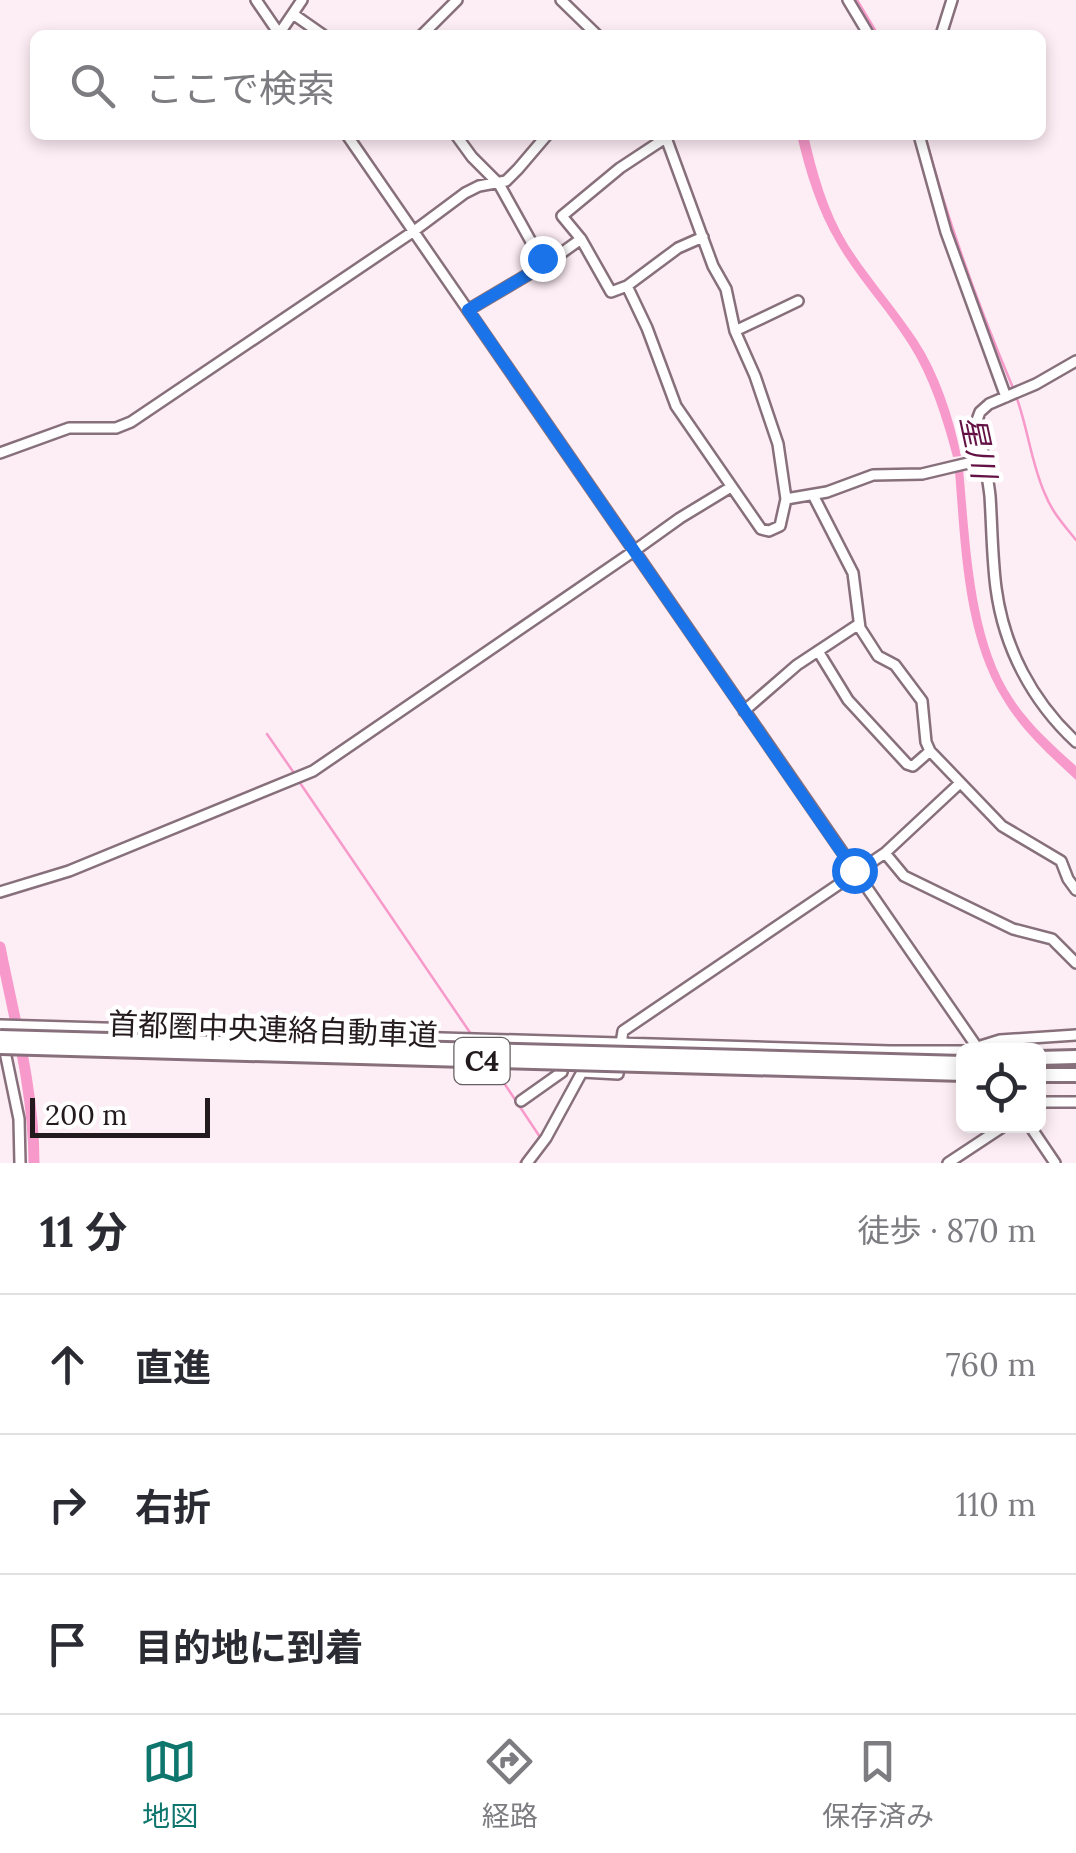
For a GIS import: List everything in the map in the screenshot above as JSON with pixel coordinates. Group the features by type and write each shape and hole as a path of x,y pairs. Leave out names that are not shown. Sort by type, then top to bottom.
{"highway":[{"name":"首都圏中央連絡自動車道","path":"0,1037 956,1062"},
{"name":"首都圏中央連絡自動車道","path":"0,1048 956,1074"},
{"path":"1046,1062 1076,1061"},
{"path":"1046,1075 1076,1075"}],"street":[{"path":"256,0 277,30"},
{"path":"282,30 302,0"},
{"path":"427,30 457,0"},
{"path":"562,0 592,30"},
{"path":"848,0 866,30"},
{"path":"943,30 952,0"},
{"path":"292,14 316,30"},
{"path":"350,140 974,1043"},
{"path":"460,140 499,184 544,265"},
{"path":"0,453 70,428 116,428 131,422 472,189 499,184 518,170 543,140"},
{"path":"660,140 562,216 581,238 608,291 627,286 678,248 703,237"},
{"path":"627,286 676,406 755,522 766,531 780,526 786,499 778,444 735,331 726,289 713,266 667,140"},
{"path":"919,140 956,263 1012,395"},
{"path":"468,310 581,238"},
{"path":"735,331 798,301"},
{"path":"1076,360 983,408 978,416 995,585 1007,638 1033,692 1076,742"},
{"path":"786,499 813,495 872,475 922,474 985,459"},
{"path":"0,892 69,871 313,772 730,487"},
{"path":"813,495 852,573 859,624 878,656 895,665 922,701 930,751 1002,826 1061,860 1076,890"},
{"path":"744,711 798,665 859,624"},
{"path":"818,651 848,700 907,764 913,766 930,751"},
{"path":"527,1163 546,1138 582,1072 618,1074 623,1032 885,853 960,783"},
{"path":"885,853 904,876 1012,929 1052,940 1076,963"},
{"path":"20,1163 18,1119 0,1026 956,1050"},
{"path":"993,1043 1076,1034"},
{"path":"521,1101 562,1072"},
{"path":"1046,1102 1076,1102"},
{"path":"948,1163 993,1133"},
{"path":"1035,1133 1055,1163"}],"shaded area":[{"path":"798,140 809,140 828,205 848,245 932,367 961,456 953,457 935,398 916,356 830,230"},
{"path":"963,469 975,588 999,675 1035,727 1076,766 1076,780 1010,711 979,647 966,588 959,528 955,471"}],"waterway":[{"path":"857,0 875,30"},
{"path":"357,140 412,221"},
{"path":"926,140 964,263 1013,388"},
{"path":"423,238 470,305"},
{"path":"475,312 636,545"},
{"path":"1016,396 1045,494 1076,540"},
{"path":"640,552 658,578"},
{"path":"267,734 294,773"},
{"path":"298,780 471,1034"},
{"path":"0,947 27,1081 34,1163"},
{"path":"492,1065 540,1137 520,1163"}],"route":[{"path":"542,258 544,265 468,310 854,870"}],"water label":[{"name":"星川","path":"978,447"}]}
